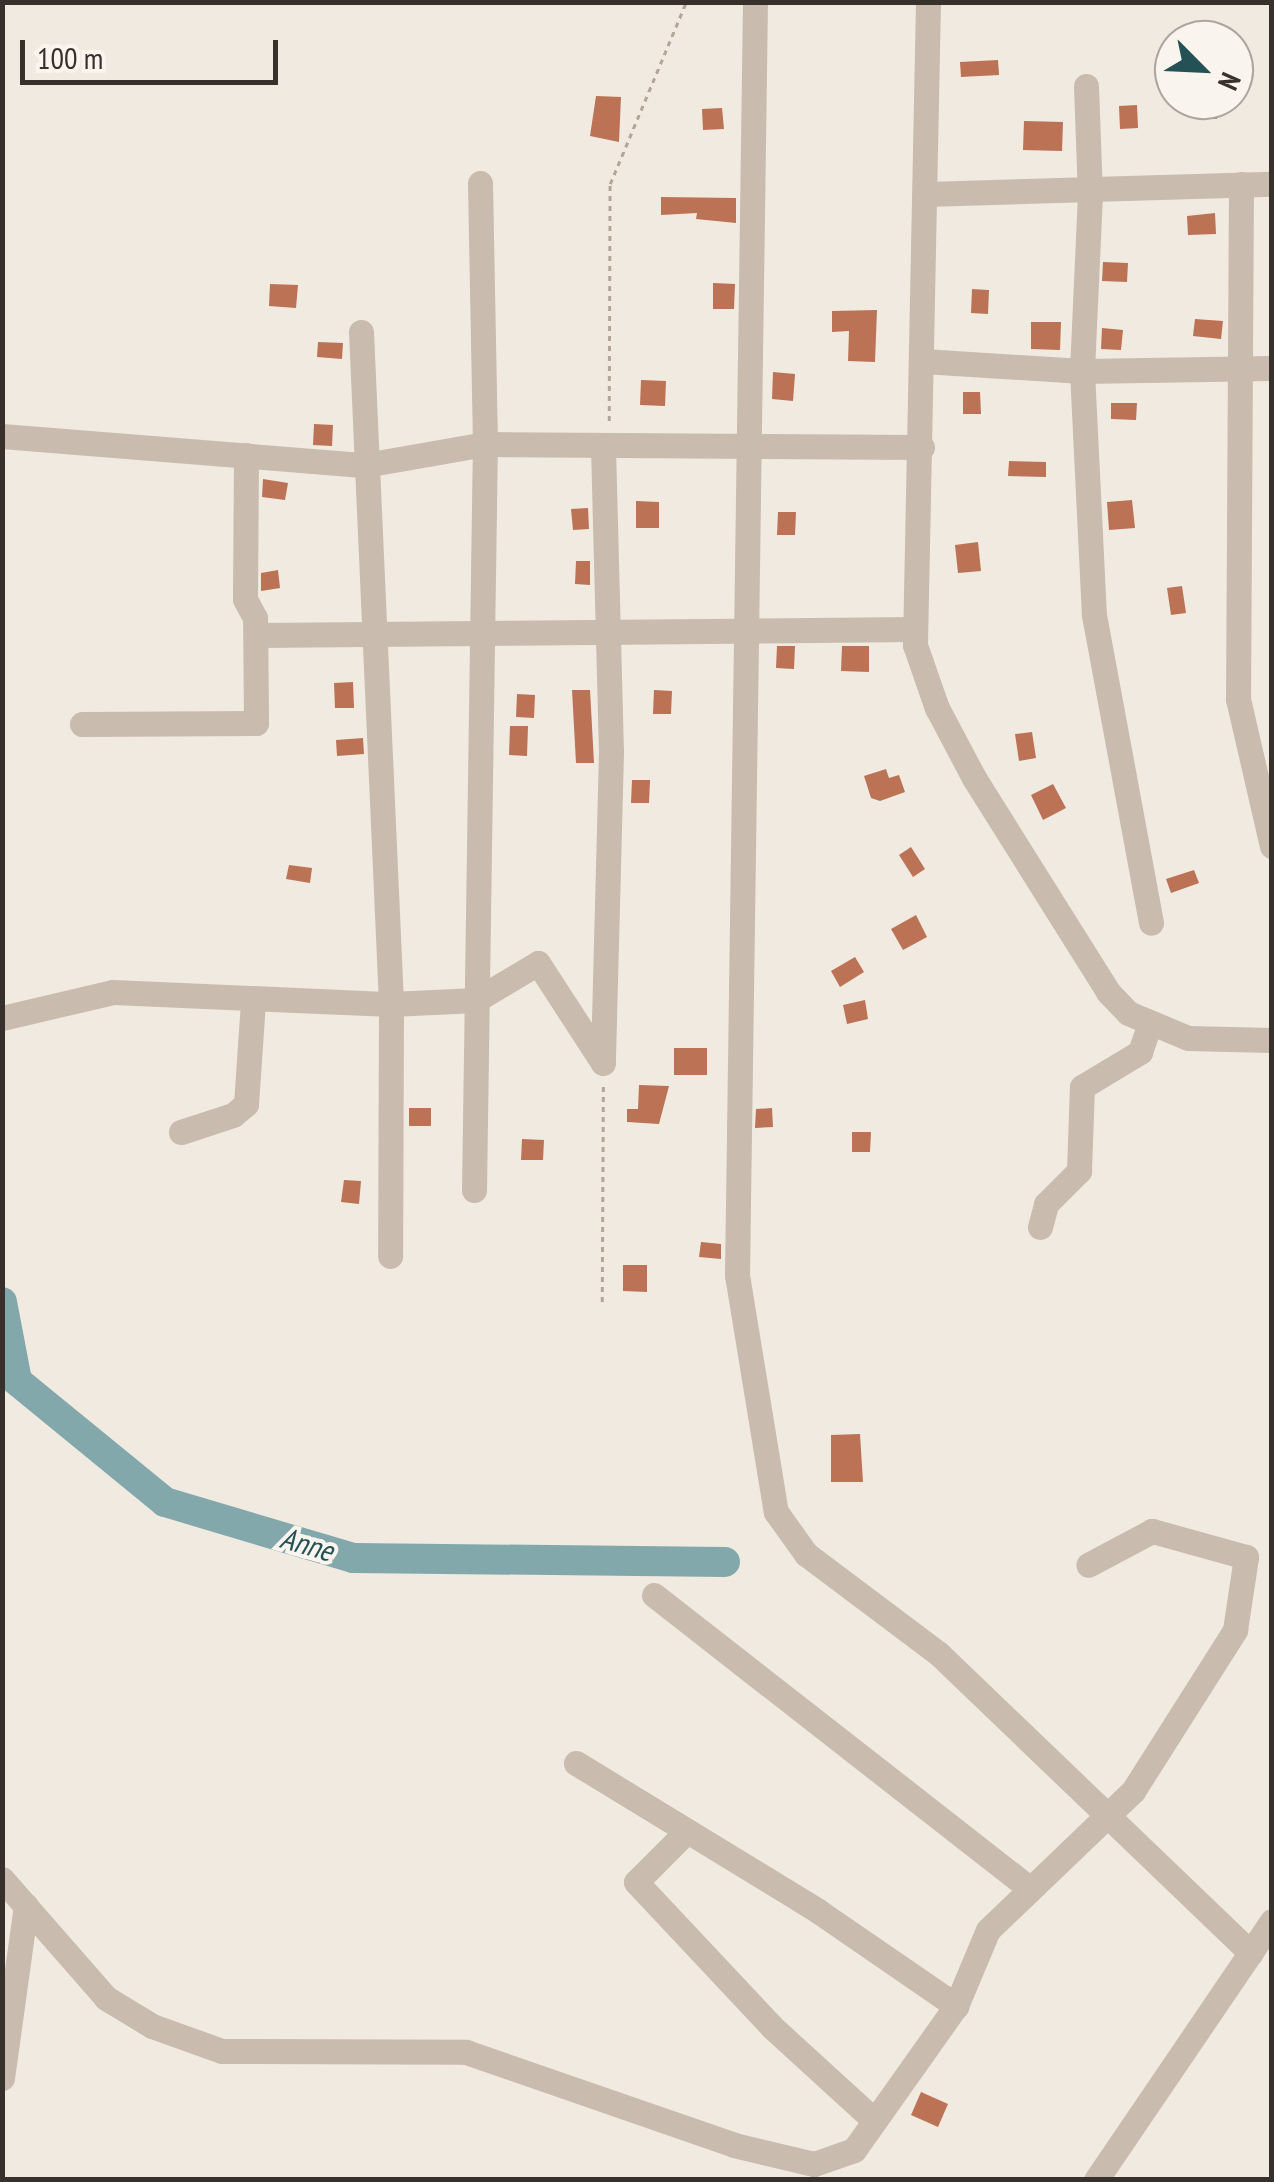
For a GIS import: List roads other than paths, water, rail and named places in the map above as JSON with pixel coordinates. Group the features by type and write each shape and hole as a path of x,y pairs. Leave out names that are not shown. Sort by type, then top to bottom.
{"street":[{"path":"755,2 738,1275 776,1512 806,1554 939,1654 1113,1814 1251,1954"},
{"path":"928,2 922,447 915,629 937,708 1046,900 1108,992 1128,1013 1188,1038 1272,1040"},
{"path":"1086,86 1090,194 1082,371 1094,614 1151,923"},
{"path":"474,1190 484,444 480,183"},
{"path":"1241,184 1243,367 1238,699 1272,846"},
{"path":"926,194 1090,194 1272,184"},
{"path":"361,332 391,1004 390,1256"},
{"path":"923,361 1082,371 1272,368"},
{"path":"2,436 365,465 484,444 750,450 922,447"},
{"path":"2,1018 113,992 391,1004 476,1000 538,963 603,1064 606,447"},
{"path":"82,724 256,724 256,635 246,600 246,455"},
{"path":"256,635 376,638 915,629"},
{"path":"181,1132 233,1116 246,1104 252,1000"},
{"path":"1040,1227 1046,1204 1079,1170 1082,1087 1140,1052 1150,1023"},
{"path":"2,1880 106,1998 152,2026 222,2051 466,2052 717,2139 814,2164 854,2150 956,2006 988,1930 1113,1814 1174,1734 1235,1630 1246,1558 1152,1531 1088,1565"},
{"path":"654,1595 1029,1888"},
{"path":"576,1763 685,1833 818,1910 956,2006"},
{"path":"685,1833 636,1882 772,2027 875,2121"},
{"path":"2,2078 26,1906"},
{"path":"1096,2180 1272,1921"}],"waterway":[{"name":"Anne","path":"2,1302 17,1381 165,1502 353,1558 725,1562"}]}
